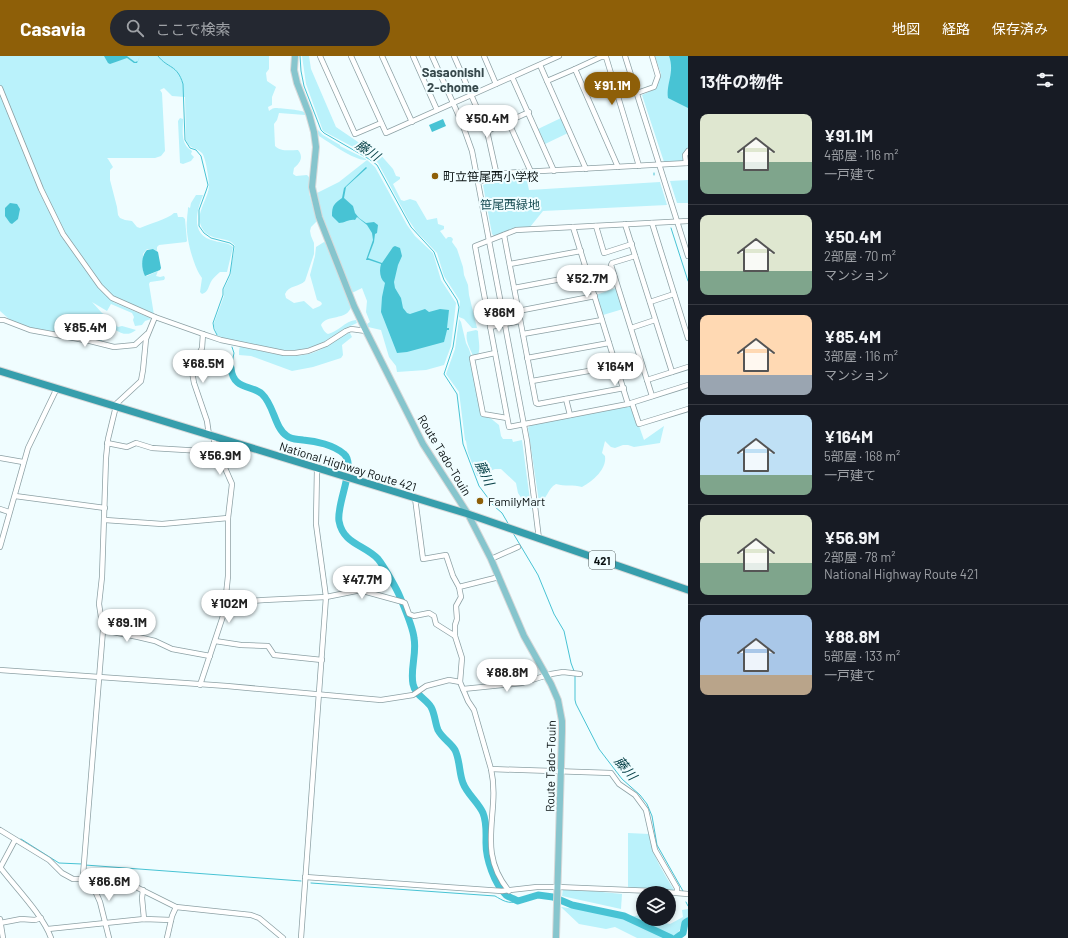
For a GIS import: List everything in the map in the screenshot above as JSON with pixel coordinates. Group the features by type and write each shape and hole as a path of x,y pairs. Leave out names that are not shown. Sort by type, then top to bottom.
{"highway":[{"name":"National Highway Route 421","path":"0,371 468,514 688,590"}],"main road":[{"name":"Route Tado-Touin","path":"295,56 294,70 296,83 309,114 316,147 312,187 314,200 354,306 423,444 468,514 491,559 524,636 547,675 558,700 562,721 556,938"}],"street":[{"path":"320,56 355,134 381,123"},
{"path":"351,56 386,133 559,56"},
{"path":"382,56 412,122"},
{"path":"413,56 437,110"},
{"path":"432,56 470,142 523,424 539,539"},
{"path":"454,56 487,131 497,176"},
{"path":"484,56 496,84"},
{"path":"625,56 688,256"},
{"path":"637,93 654,87 658,76 652,56"},
{"path":"547,81 601,57 606,57 640,166"},
{"path":"540,64 586,169"},
{"path":"575,69 618,167"},
{"path":"512,77 554,171"},
{"path":"0,88 40,189 67,240 100,286 112,298 155,317 203,334 284,353 295,354 317,348 351,329 366,331"},
{"path":"487,131 528,112"},
{"path":"508,121 531,172"},
{"path":"478,182 504,173 687,163 685,155 688,151"},
{"path":"688,221 516,230 475,246 509,427 630,403 688,386"},
{"path":"652,223 688,338"},
{"path":"625,224 672,372"},
{"path":"596,226 604,253 632,244"},
{"path":"573,227 624,388 639,424 688,409"},
{"path":"504,235 537,404 624,388"},
{"path":"510,264 581,251"},
{"path":"635,256 611,264 652,396"},
{"path":"514,288 588,274"},
{"path":"650,302 674,294"},
{"path":"518,311 595,296"},
{"path":"109,938 100,902 83,875 103,630 99,604 105,520 107,443 115,406 141,381 147,334 155,317"},
{"path":"0,320 4,320 30,330 114,347 135,345 147,334"},
{"path":"523,334 602,320"},
{"path":"631,328 655,320"},
{"path":"490,327 520,321"},
{"path":"200,685 224,613 228,576 228,518 232,484 214,442 194,383 192,372 194,364 202,348 203,334"},
{"path":"527,358 609,343"},
{"path":"495,354 472,358 483,415 507,418"},
{"path":"532,381 617,366"},
{"path":"647,380 688,367"},
{"path":"0,546 15,496 23,462 38,426 57,388"},
{"path":"566,399 570,415"},
{"path":"107,443 128,446 136,443 152,448 219,452"},
{"path":"0,458 23,462"},
{"path":"301,938 326,597 316,524 317,468"},
{"path":"15,496 105,508"},
{"path":"415,498 423,559 446,555 453,576 459,587 461,597 456,606 457,619 455,625 455,636 462,658 460,682 468,701 474,710 491,769 494,786 490,844 498,874 506,891"},
{"path":"0,509 9,512"},
{"path":"105,520 162,524 228,518"},
{"path":"491,559 518,547"},
{"path":"459,587 499,577"},
{"path":"225,603 326,597 363,591 405,602 409,614 414,616 429,613 434,616 436,624 455,636"},
{"path":"103,630 138,637 172,649 210,656"},
{"path":"214,642 268,646 274,654 322,660"},
{"path":"0,670 381,700 410,696 426,686 449,680 460,682"},
{"path":"463,689 522,683 547,675 579,673"},
{"path":"491,769 561,770 611,773 620,784 635,795 646,810 655,850 679,892"},
{"path":"0,830 49,860 62,873 73,879 85,879"},
{"path":"15,840 0,867 41,918 52,938"},
{"path":"305,877 506,891 537,888 558,890 679,892 687,894"},
{"path":"89,884 98,882 131,886 143,890 176,908 251,915 259,918 283,938"},
{"path":"143,890 142,898 144,919"},
{"path":"167,938 171,920 176,908"},
{"path":"3,938 0,922 41,918"},
{"path":"48,929 144,919 171,920"}],"green space":[{"path":"0,56 269,56 269,69 266,73 267,81 276,87 272,97 272,105 268,107 269,111 275,108 302,111 305,114 279,113 274,124 275,146 283,150 298,150 300,153 300,160 294,168 293,174 296,176 307,175 310,178 309,193 317,221 311,227 310,231 314,243 314,254 305,281 289,289 285,294 286,298 294,303 304,301 313,309 322,304 317,300 310,275 316,247 324,242 326,243 351,307 345,314 327,320 321,325 328,334 352,321 356,320 357,323 346,328 321,344 298,351 279,350 218,337 214,323 224,296 224,289 231,274 235,246 228,241 210,236 205,233 202,228 200,223 200,212 209,186 205,159 200,151 191,147 186,140 185,97 172,96 164,88 160,90 162,93 165,151 161,156 155,158 107,158 113,167 110,170 110,180 120,218 132,221 137,227 140,228 174,213 177,213 178,217 183,217 185,219 186,242 159,245 157,247 157,251 147,249 143,254 143,271 145,275 147,276 158,271 156,276 164,276 165,278 164,280 150,282 149,284 154,315 116,298 113,302 151,319 145,321 142,325 135,326 132,313 111,304 107,311 92,302 118,327 122,326 136,330 125,334 112,328 102,328 96,331 100,335 103,343 31,329 8,320 9,319 0,311"},
{"path":"302,56 309,56 311,69 336,127 358,142 366,144 379,153 393,169 396,176 400,177 400,179 393,184 401,200 404,201 410,199 416,201 427,220 437,218 438,224 444,226 444,229 440,231 446,239 451,237 453,239 452,242 457,249 468,285 477,328 472,328 464,319 459,317 460,301 444,276 437,253 416,231 408,219 378,163 370,156 323,131 306,84"},
{"path":"655,56 688,56 688,148 684,155 683,162 664,162 642,95 655,89 661,74"},
{"path":"180,118 183,119 184,141 188,148 192,151 191,154 194,157 191,161 183,164 180,163 178,121"},
{"path":"561,118 568,133 545,144 538,129"},
{"path":"318,130 340,146 366,160 355,158 319,136"},
{"path":"367,160 375,167 407,225 415,236 433,253 441,280 456,303 451,346 444,365 426,370 397,372 396,366 389,357 381,330 368,327 367,324 370,322 366,312 367,301 362,288 352,293 320,213 317,193 339,182"},
{"name":"笹尾西緑地","path":"506,176 526,176 529,190 660,182 667,205 543,211 530,227 516,228 494,236 492,234 483,185"},
{"path":"688,180 688,203 677,203 670,181"},
{"path":"196,195 203,195 198,209 198,229 207,238 217,242 227,243 233,247 227,272 220,272 212,280 206,292 202,294 200,292 202,278 193,258 187,234 188,207 190,208"},
{"path":"616,288 623,309 603,315 596,295"},
{"path":"459,319 471,355 481,415 489,417 499,425 503,439 512,439 513,442 522,440 530,509 528,503 524,502 518,493 516,483 501,469 495,469 477,476 468,453 459,392 446,374 455,349"},
{"path":"478,331 479,349 478,355 473,356 468,344 467,332"},
{"path":"350,333 352,337 342,345 343,355 341,358 313,367 292,371 251,356 239,355 240,346 278,354 297,356 306,355 331,344 345,334"},
{"path":"630,406 633,409 644,440 664,426 660,443 634,447 623,445 615,448 611,447 605,441 602,453 605,456 604,465 602,470 595,478 582,487 556,484 551,488 544,499 539,502 528,428 531,424"},
{"path":"628,833 649,834 655,856 672,886 636,886 636,888 628,888"},
{"path":"563,888 622,894 621,909 562,896"},
{"path":"561,907 621,915 636,922 636,926 644,926 664,936 664,938 637,938 615,927 606,929 579,924"},
{"path":"688,909 688,919 683,924 675,938 650,926 676,926 676,921 683,917 682,910"}],"water":[{"path":"104,56 127,56 135,62 138,61 137,63 134,63 127,58 110,64"},
{"path":"669,56 688,56 688,108 668,98 671,73 671,62"},
{"path":"443,119 446,126 432,132 429,125"},
{"path":"366,167 367,168 346,187 344,198 353,206 355,213 359,218 366,223 374,222 378,225 377,233 375,234 374,242 368,258 382,263 393,247 395,246 400,248 402,256 394,282 395,288 401,298 403,308 410,314 425,309 429,312 440,309 449,310 447,328 449,328 449,330 447,330 444,342 407,352 397,353 381,312 385,283 380,275 381,264 366,260 373,240 372,233 367,225 357,217 355,220 339,223 332,216 332,209 335,203 342,198 344,188"},
{"path":"10,203 17,204 20,209 18,219 12,224 5,216 5,208"},
{"path":"153,249 158,252 161,268 160,270 145,276 142,266 144,255 147,250"}],"waterway":[{"path":"158,56 175,70 181,78 183,84 185,140 190,148 196,150 201,156 208,185 199,210 199,226 204,233 211,238 230,243 234,246 230,274 223,289 223,295 213,323 217,335"},
{"name":"藤川","path":"300,56 304,86 321,130 377,165 411,227 434,252 444,280 457,300 459,307 453,347 444,374 457,394 463,444 479,486 494,506 502,513 509,525"},
{"path":"671,228 688,281"},
{"path":"231,368 234,353 232,347"},
{"path":"231,368 232,375 239,384 262,394 269,404 283,433 293,439 313,441 330,446 344,454 347,459 347,476 339,514 341,529 345,535 378,559 398,593 408,617 415,644 412,678 414,688 431,707 438,730 455,750 463,783 483,813 486,824 486,849 489,863 494,877 502,890 506,895 518,901 538,895 553,897 572,905 624,916 671,938"},
{"name":"藤川","path":"513,533 538,575 554,614 564,631 574,671"},
{"name":"藤川","path":"575,674 576,704 599,749 622,779 640,795 647,804 652,816 657,845 683,891"},
{"path":"21,839 59,863 82,864"},
{"path":"85,865 301,881"},
{"path":"311,883 495,896 509,902 518,901"},
{"name":"藤川","path":"686,902 688,906"},
{"path":"676,938 683,933 685,923 688,921"}],"place":[{"name":"町立笹尾西小学校","path":"435,176"},
{"name":"FamilyMart","path":"480,501"}],"district":[{"name":"Sasaonishi 2-chome","path":"453,80"}]}
